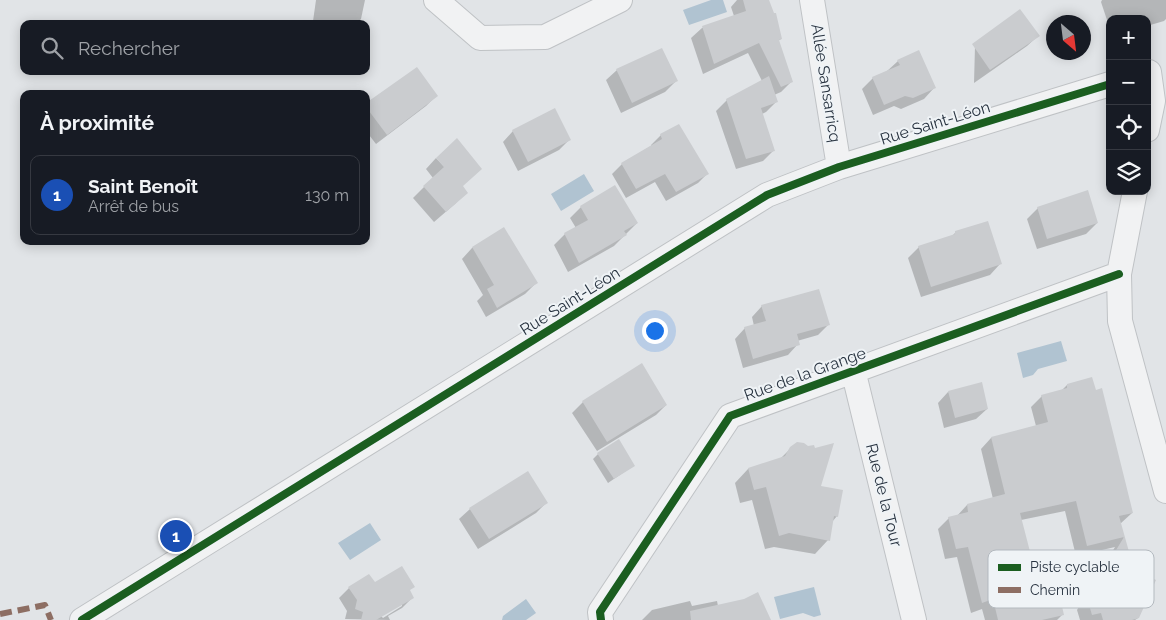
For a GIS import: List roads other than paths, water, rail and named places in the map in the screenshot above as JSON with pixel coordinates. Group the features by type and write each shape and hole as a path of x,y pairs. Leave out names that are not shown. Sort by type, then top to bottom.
{"street":[{"path":"436,0 480,38 545,37 620,0"},
{"name":"Allée Sansarricq","path":"812,0 839,166"},
{"path":"1151,111 1154,70"},
{"name":"Rue Saint-Léon","path":"82,620 767,195 839,166 1106,85"},
{"path":"1134,195 1119,274 1120,321 1166,491"},
{"name":"Rue de la Grange","path":"601,620 600,612 730,416 1119,274"},
{"name":"Rue de la Tour","path":"854,370 914,620"}],"water":[{"path":"711,0 723,0 727,12 689,25 683,10"},
{"path":"584,174 594,191 561,211 551,194"},
{"path":"1061,341 1067,361 1038,369 1033,375 1023,378 1017,353"},
{"path":"370,523 381,540 350,560 338,543"},
{"path":"814,587 821,615 814,617 803,613 780,619 774,597"},
{"path":"526,599 536,613 526,620 502,620 503,616"}],"place":[{"name":"Saint Benoît","path":"176,536"}]}
